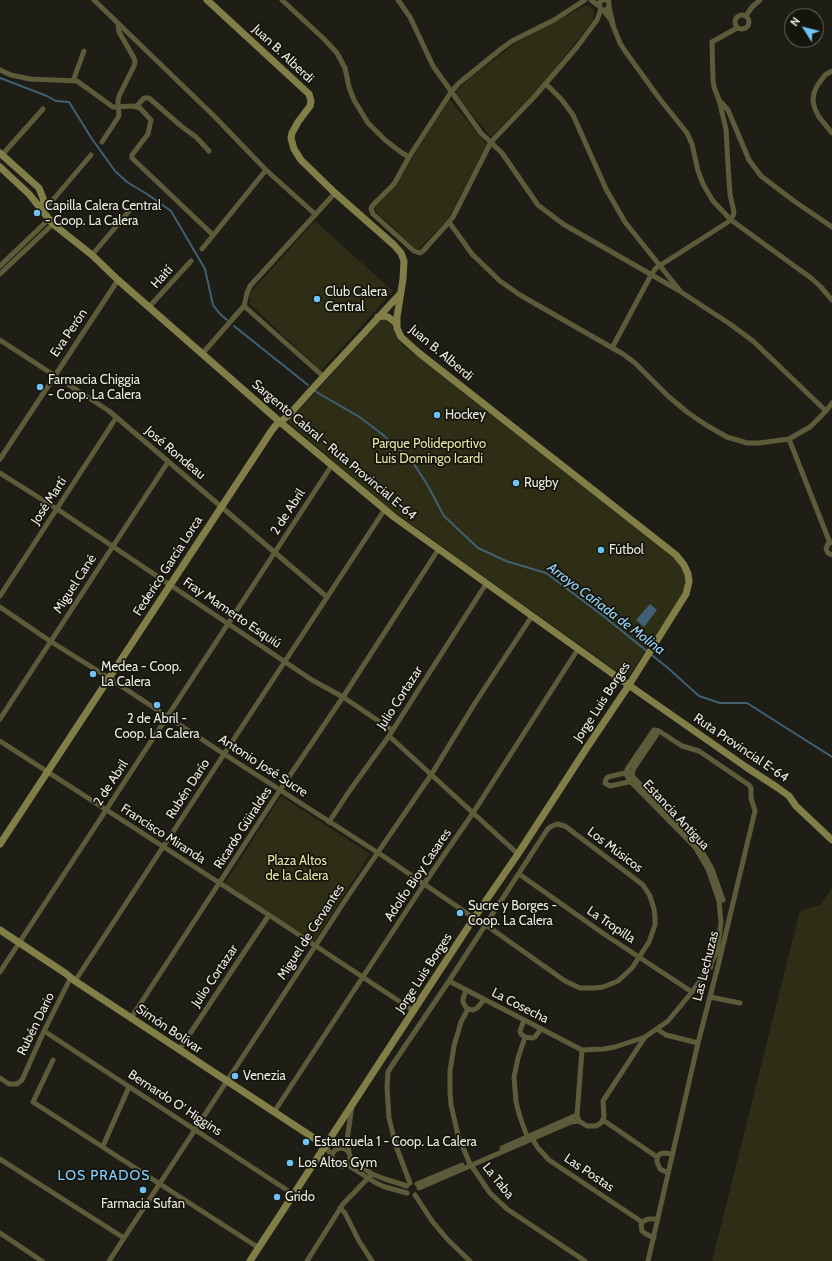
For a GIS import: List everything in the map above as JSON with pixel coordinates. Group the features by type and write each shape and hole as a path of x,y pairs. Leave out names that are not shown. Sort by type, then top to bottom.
{"street":[{"path":"94,0 214,116 266,170 315,214"},
{"name":"Juan B. Alberdi","path":"207,0 309,94 311,101 310,106 294,127 291,138 292,144 301,160 401,253 404,266 403,279 396,317 399,333 404,340 676,555 688,574"},
{"path":"282,0 338,53 345,68 349,87 354,100 368,123 397,150 409,157"},
{"path":"398,0 410,17 429,59 451,92 481,133 502,153 535,201 543,209 562,224 681,292 730,324 753,341 826,411"},
{"path":"585,0 554,20 501,49 467,75 451,92 391,188 372,206 371,209 373,214 417,252 422,251 450,222 491,142 546,84 577,47 598,20 601,8 600,2 604,0"},
{"path":"591,0 601,8 611,20 625,52 687,133 692,144 698,171 703,184 713,201 731,220 811,278 832,300"},
{"path":"595,0 604,0 609,2 614,28"},
{"path":"601,8 607,10 613,0"},
{"path":"746,16 752,7 760,0"},
{"path":"737,28 734,22 736,17 740,15 746,16"},
{"path":"612,348 651,275 660,265 731,220 734,212 730,194 726,129 719,100 714,87 712,42 737,28 742,29 746,27 749,20 746,16"},
{"path":"102,142 119,116 119,96 135,62 119,32 118,23"},
{"path":"73,81 84,51"},
{"path":"0,70 10,75 30,79 73,81 80,83 113,107 137,106 150,117 151,120 148,134 132,155 133,160 213,235"},
{"path":"832,71 825,75 817,86 813,100 815,110 819,117 832,133"},
{"path":"546,84 562,100 573,115 603,184 625,222 681,292"},
{"path":"137,106 144,98 149,98 196,137 209,151"},
{"path":"719,100 728,110 749,160 761,176 832,228"},
{"path":"1,154 43,109"},
{"name":"Sargento Cabral - Ruta Provincial E-64","path":"1,154 39,188 43,198 43,210"},
{"path":"43,210 52,202 91,155"},
{"name":"Sargento Cabral - Ruta Provincial E-64","path":"0,167 24,189 43,210 51,222 92,255 118,280 280,422 385,509 438,550 629,685"},
{"path":"202,249 266,170"},
{"path":"202,354 244,306 250,286 335,193"},
{"path":"92,255 134,204"},
{"path":"0,266 51,222"},
{"path":"0,274 51,222"},
{"path":"450,222 472,254 504,284 520,295 623,354 635,363 668,396 687,412 717,432 737,441 747,443 789,439 810,427 832,403"},
{"name":"Haití","path":"149,307 191,261"},
{"name":"Eva Perón","path":"0,459 118,280"},
{"name":"Federico García Lorca","path":"0,844 272,430 288,416 400,293"},
{"path":"244,306 324,377"},
{"path":"378,318 385,316 391,318 398,328"},
{"name":"José Rondeau","path":"0,340 106,409 222,506 327,597"},
{"name":"José Martí","path":"0,596 116,418"},
{"path":"789,439 831,543 827,546 827,551 832,555"},
{"name":"Miguel Cané","path":"0,719 168,462"},
{"name":"2 de Abril","path":"0,972 107,811 332,465"},
{"name":"Fray Mamerto Esquiú","path":"0,473 57,509 312,680 392,730"},
{"name":"Rubén Darío","path":"73,979 163,847 385,509"},
{"name":"Ricardo Güiraldes","path":"131,1018 280,790 343,698 438,550"},
{"name":"Jorge Luis Borges","path":"250,1261 474,918 629,685 686,594 689,582 688,574"},
{"name":"Julio Cortazar","path":"329,822 348,792 389,736 486,584"},
{"name":"Antonio José Sucre","path":"0,607 474,918"},
{"name":"Miguel de Cervantes","path":"109,1261 389,834 431,774 532,616"},
{"name":"Adolfo Bioy Casares","path":"274,1112 424,884 473,813 578,649"},
{"name":"Ruta Provincial E-64","path":"629,685 782,791 832,840"},
{"name":"Estancia Antigua","path":"629,772 634,768 657,730"},
{"name":"Las Lechuzas","path":"648,1261 698,1043 718,966 722,935 733,901 755,811 751,798 751,788 749,785 699,751 679,744 657,730"},
{"path":"389,736 518,854"},
{"name":"Francisco Miranda","path":"0,741 220,884 269,914 414,1011"},
{"path":"629,772 608,777 605,784 610,786 636,780"},
{"name":"Estancia Antigua","path":"602,1120 604,1117 603,1101 646,1037 668,1021 692,992 715,957 722,935 721,901 712,869 699,846 629,772"},
{"name":"Estancia Antigua","path":"629,772 630,781 695,847 708,869 721,901"},
{"name":"Los Músicos","path":"486,925 565,981 580,988 587,989 603,987 618,981 632,968 649,942 655,925 654,909 643,885 565,826 560,824 553,825 547,830 519,874"},
{"path":"407,1193 406,1190 408,1185 389,1118 387,1087 388,1072 519,874"},
{"name":"La Tropilla","path":"519,874 604,934 692,992"},
{"path":"721,901 733,901"},
{"name":"Julio Cortazar","path":"179,1050 269,914"},
{"name":"Simón Bolívar","path":"0,930 179,1050 332,1150 336,1150"},
{"path":"709,968 718,966"},
{"name":"Rubén Dario","path":"0,1078 9,1084 17,1084 22,1080 44,1031 73,979"},
{"name":"La Cosecha","path":"449,981 582,1050 604,1049 646,1037"},
{"path":"466,990 463,999 465,1006 468,1009 473,1010 477,1008 484,1000"},
{"path":"710,997 740,1003"},
{"name":"La Taba","path":"468,1009 454,1046 450,1071 450,1092 451,1105 458,1135 470,1164 490,1192 507,1209 584,1261"},
{"name":"Las Postas","path":"524,1020 520,1031 525,1038 518,1058 514,1077 516,1102 520,1117 530,1138 549,1160 642,1222 642,1231 654,1238"},
{"path":"525,1038 535,1037 541,1029"},
{"path":"657,1029 666,1035 698,1043"},
{"name":"Bernardo O' Higgins","path":"44,1031 293,1194"},
{"path":"629,1043 634,1047 635,1054"},
{"path":"578,1118 582,1050"},
{"path":"53,1060 33,1102 258,1248"},
{"path":"103,1146 129,1087"},
{"path":"346,1164 350,1155 347,1140 352,1105"},
{"path":"418,1186 578,1118"},
{"path":"578,1118 587,1126 592,1127 599,1125 602,1120 657,1157"},
{"name":"Simón Bolívar","path":"326,1146 334,1160"},
{"path":"418,1186 413,1183 408,1185 372,1174 356,1163 343,1148 336,1150 333,1155 334,1160 338,1165 346,1164 367,1178 385,1187 410,1195 415,1195 440,1230 456,1249 470,1261"},
{"path":"657,1157 664,1153 673,1154"},
{"path":"657,1157 657,1162 660,1169 668,1173"},
{"path":"0,1159 124,1238"},
{"path":"307,1261 340,1208 349,1196 372,1174"},
{"path":"415,1195 418,1192 418,1186"},
{"path":"340,1208 345,1212 359,1240 372,1261"},
{"path":"642,1222 648,1219 658,1219"},
{"path":"0,1233 42,1261"}],"green space":[{"path":"586,5 593,8 593,20 543,84 492,136 490,136 456,94 457,90 471,77 516,43"},
{"path":"449,99 487,144 449,218 419,249 416,249 375,211 375,207 394,187"},
{"name":"Club Calera Central","path":"315,221 393,291 321,371 250,304 249,294"},
{"name":"Parque Polideportivo Luis Domingo Icardi","path":"383,318 390,322 398,340 404,346 674,557 684,569 686,587 629,676 625,677 389,508 288,422"},
{"name":"Plaza Altos de la Calera","path":"281,796 370,854 314,942 224,884"},
{"path":"832,888 832,1261 712,1261 800,911 820,905"}],"water":[{"path":"650,604 657,610 644,627 636,620"}],"waterway":[{"name":"Arroyo Cañada de Molina","path":"0,78 47,96 56,101 69,102 92,139 115,171 127,182 171,211 205,269 213,305 227,320"},
{"name":"Arroyo Cañada de Molina","path":"234,326 308,385"},
{"name":"Arroyo Cañada de Molina","path":"315,391 358,416 382,434 412,461 428,486 444,516 478,548 506,561 546,573 602,615 668,668 699,696 720,703 747,703 832,757"}],"place":[{"name":"Capilla Calera Central - Coop. La Calera","path":"37,213"},
{"name":"Club Calera Central","path":"317,299"},
{"name":"Farmacia Chiggia - Coop. La Calera","path":"40,387"},
{"name":"Hockey","path":"437,415"},
{"name":"Rugby","path":"516,483"},
{"name":"Fútbol","path":"601,550"},
{"name":"Medea - Coop. La Calera","path":"93,674"},
{"name":"2 de Abril - Coop. La Calera","path":"157,705"},
{"name":"Sucre y Borges - Coop. La Calera","path":"460,913"},
{"name":"Venezia","path":"235,1076"},
{"name":"Estanzuela 1 - Coop. La Calera","path":"306,1142"},
{"name":"Los Altos Gym","path":"290,1163"},
{"name":"Farmacia Sufan","path":"143,1190"},
{"name":"Grido","path":"277,1197"}],"district":[{"name":"LOS PRADOS","path":"104,1176"}]}
